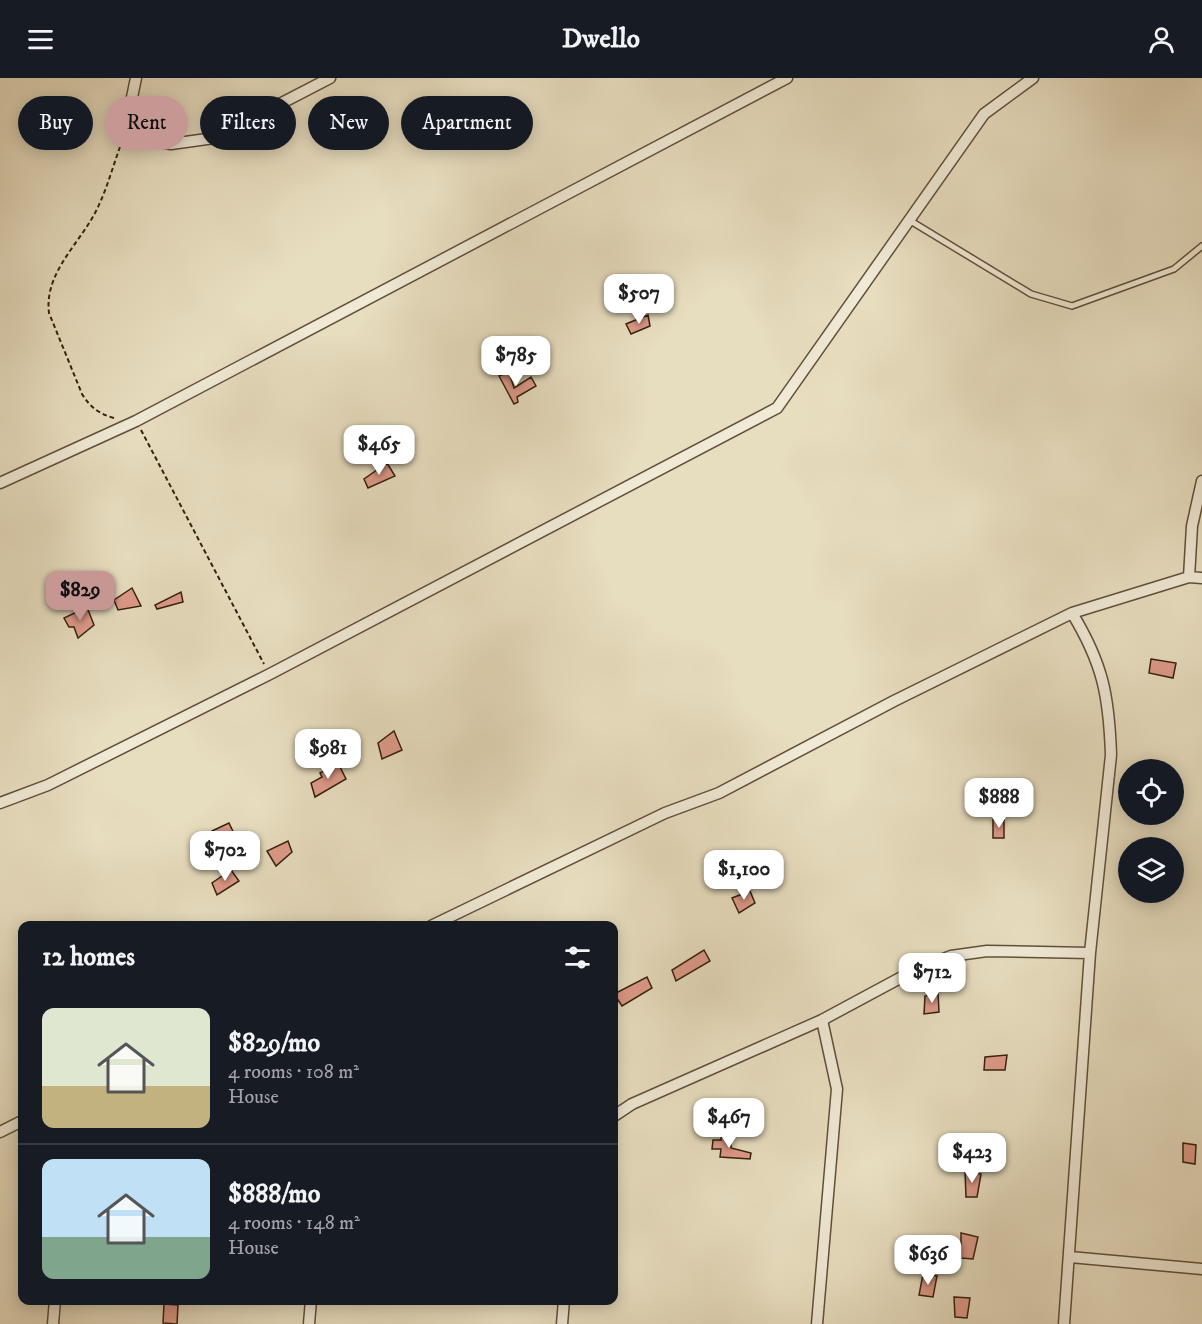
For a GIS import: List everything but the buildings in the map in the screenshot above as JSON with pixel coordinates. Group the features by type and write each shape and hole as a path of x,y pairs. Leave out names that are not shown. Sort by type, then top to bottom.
{"street":[{"path":"136,78 124,136 171,144 214,138 330,78"},
{"path":"0,483 136,421 787,78"},
{"path":"0,803 48,785 270,674 777,408 984,114 1033,78"},
{"path":"1189,577 1192,526 1202,481"},
{"path":"441,921 665,813 739,784 894,701 1072,613 1189,577 1202,578"},
{"path":"1064,1324 1090,953 1109,782 1110,723 1101,672 1092,647 1072,613"},
{"path":"618,1113 632,1104 822,1020 915,970 951,956 987,951 1090,953"},
{"path":"817,1324 837,1089 822,1020"},
{"path":"0,1132 18,1123"},
{"path":"1070,1257 1202,1269"},
{"path":"53,1324 55,1305"},
{"path":"309,1324 311,1305"},
{"path":"562,1324 564,1305"}],"lane":[{"path":"909,220 1031,294 1072,306 1174,269 1202,246"}]}
